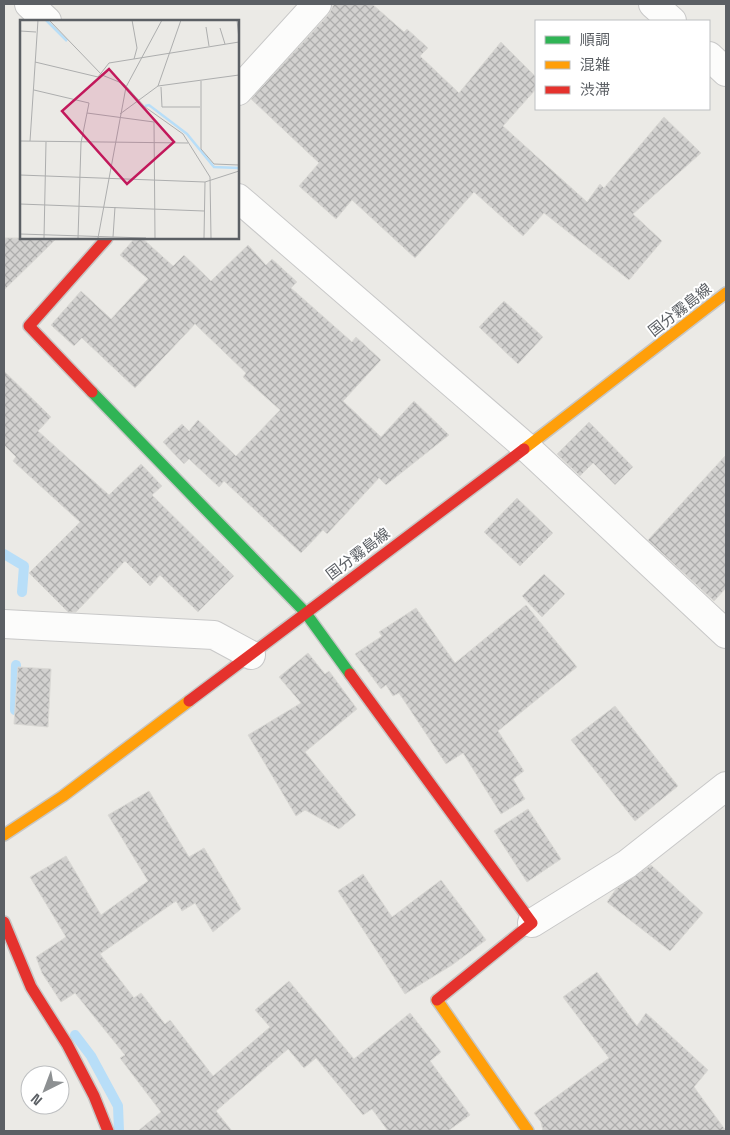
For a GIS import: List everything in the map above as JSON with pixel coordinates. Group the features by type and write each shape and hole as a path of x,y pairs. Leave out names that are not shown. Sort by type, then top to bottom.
{"street":[{"path":"29,4 46,20"},
{"path":"239,90 317,4"},
{"path":"653,4 671,20"},
{"path":"710,57 726,72"},
{"path":"239,199 526,447 726,634"},
{"path":"105,239 29,326 305,612 532,923"},
{"name":"国分霧島線","path":"4,835 63,796 526,447 726,293"},
{"path":"4,624 214,635 251,654"},
{"path":"528,1131 436,999 532,923 627,864 726,786"},
{"path":"4,922 31,987 67,1044 94,1096 108,1131"}],"building":[{"path":"334,4 372,4 404,32 407,29 428,48 420,56 459,93 501,42 535,76 535,90 503,126 587,202 600,184 604,188 664,117 701,153 633,214 662,241 629,280 544,213 523,236 474,192 415,258 352,200 336,219 299,186 319,163 251,99 329,14"},
{"path":"4,238 56,239 4,290"},
{"path":"134,239 143,239 173,266 184,255 211,281 248,245 266,265 272,259 297,282 291,288 352,342 356,337 381,360 343,401 381,437 414,401 449,435 386,485 379,478 327,534 323,530 301,553 224,481 219,487 189,459 184,464 163,442 182,424 189,431 198,420 236,456 280,410 243,377 246,373 195,324 135,388 82,338 74,346 51,325 81,291 111,319 148,279 120,255"},
{"path":"504,301 543,337 518,364 479,327"},
{"path":"4,371 51,417 38,431 109,495 141,464 162,486 152,495 234,576 198,612 160,575 150,586 125,561 76,612 68,612 29,573 80,522 13,461 16,457 4,445"},
{"path":"589,422 633,467 615,485 593,463 580,476 557,454"},
{"path":"726,455 726,588 714,601 648,540"},
{"path":"517,498 553,533 520,566 484,532"},
{"path":"544,574 565,594 542,617 522,596"},
{"path":"526,605 577,667 498,731 524,771 513,779 525,799 501,814 463,753 446,764 399,693 393,696 386,685 381,689 355,654 382,636 379,632 416,608 455,663"},
{"path":"308,653 325,674 329,671 357,709 305,752 356,815 339,829 305,810 296,816 248,735 301,703 279,677"},
{"path":"18,667 51,669 48,727 14,724"},
{"path":"615,706 678,786 635,821 571,740"},
{"path":"149,791 189,857 204,848 241,909 213,932 195,903 182,911 176,901 100,954 134,998 141,993 165,1024 170,1020 213,1076 270,1027 255,1010 289,981 354,1059 410,1013 441,1052 430,1061 470,1115 448,1131 388,1131 372,1109 363,1115 316,1058 304,1068 288,1049 216,1111 232,1131 138,1131 161,1112 120,1058 125,1055 75,993 61,1002 42,973 36,957 66,937 30,877 66,856 101,915 148,881 108,815"},
{"path":"528,809 561,859 527,882 494,831"},
{"path":"651,865 703,913 670,951 607,902 616,889"},
{"path":"363,874 392,917 441,880 486,940 452,965 405,994 338,891"},
{"path":"597,972 637,1026 646,1013 708,1070 694,1087 726,1131 543,1131 541,1122 534,1113 609,1058 563,997"}],"waterway":[{"path":"4,554 24,566 22,592"},
{"path":"15,710 16,665"},
{"path":"75,1035 91,1056 118,1106 119,1131"}],"traffic: fast":[{"path":"92,392 305,612 350,674"}],"traffic: slow":[{"path":"524,449 726,293"},
{"path":"4,835 63,796 189,701"},
{"path":"437,1000 528,1131"}],"traffic: jam":[{"path":"92,392 29,326 106,239"},
{"path":"189,701 524,449"},
{"path":"350,674 532,923 437,1000"},
{"path":"4,922 31,987 67,1044 94,1096 108,1131"}]}
